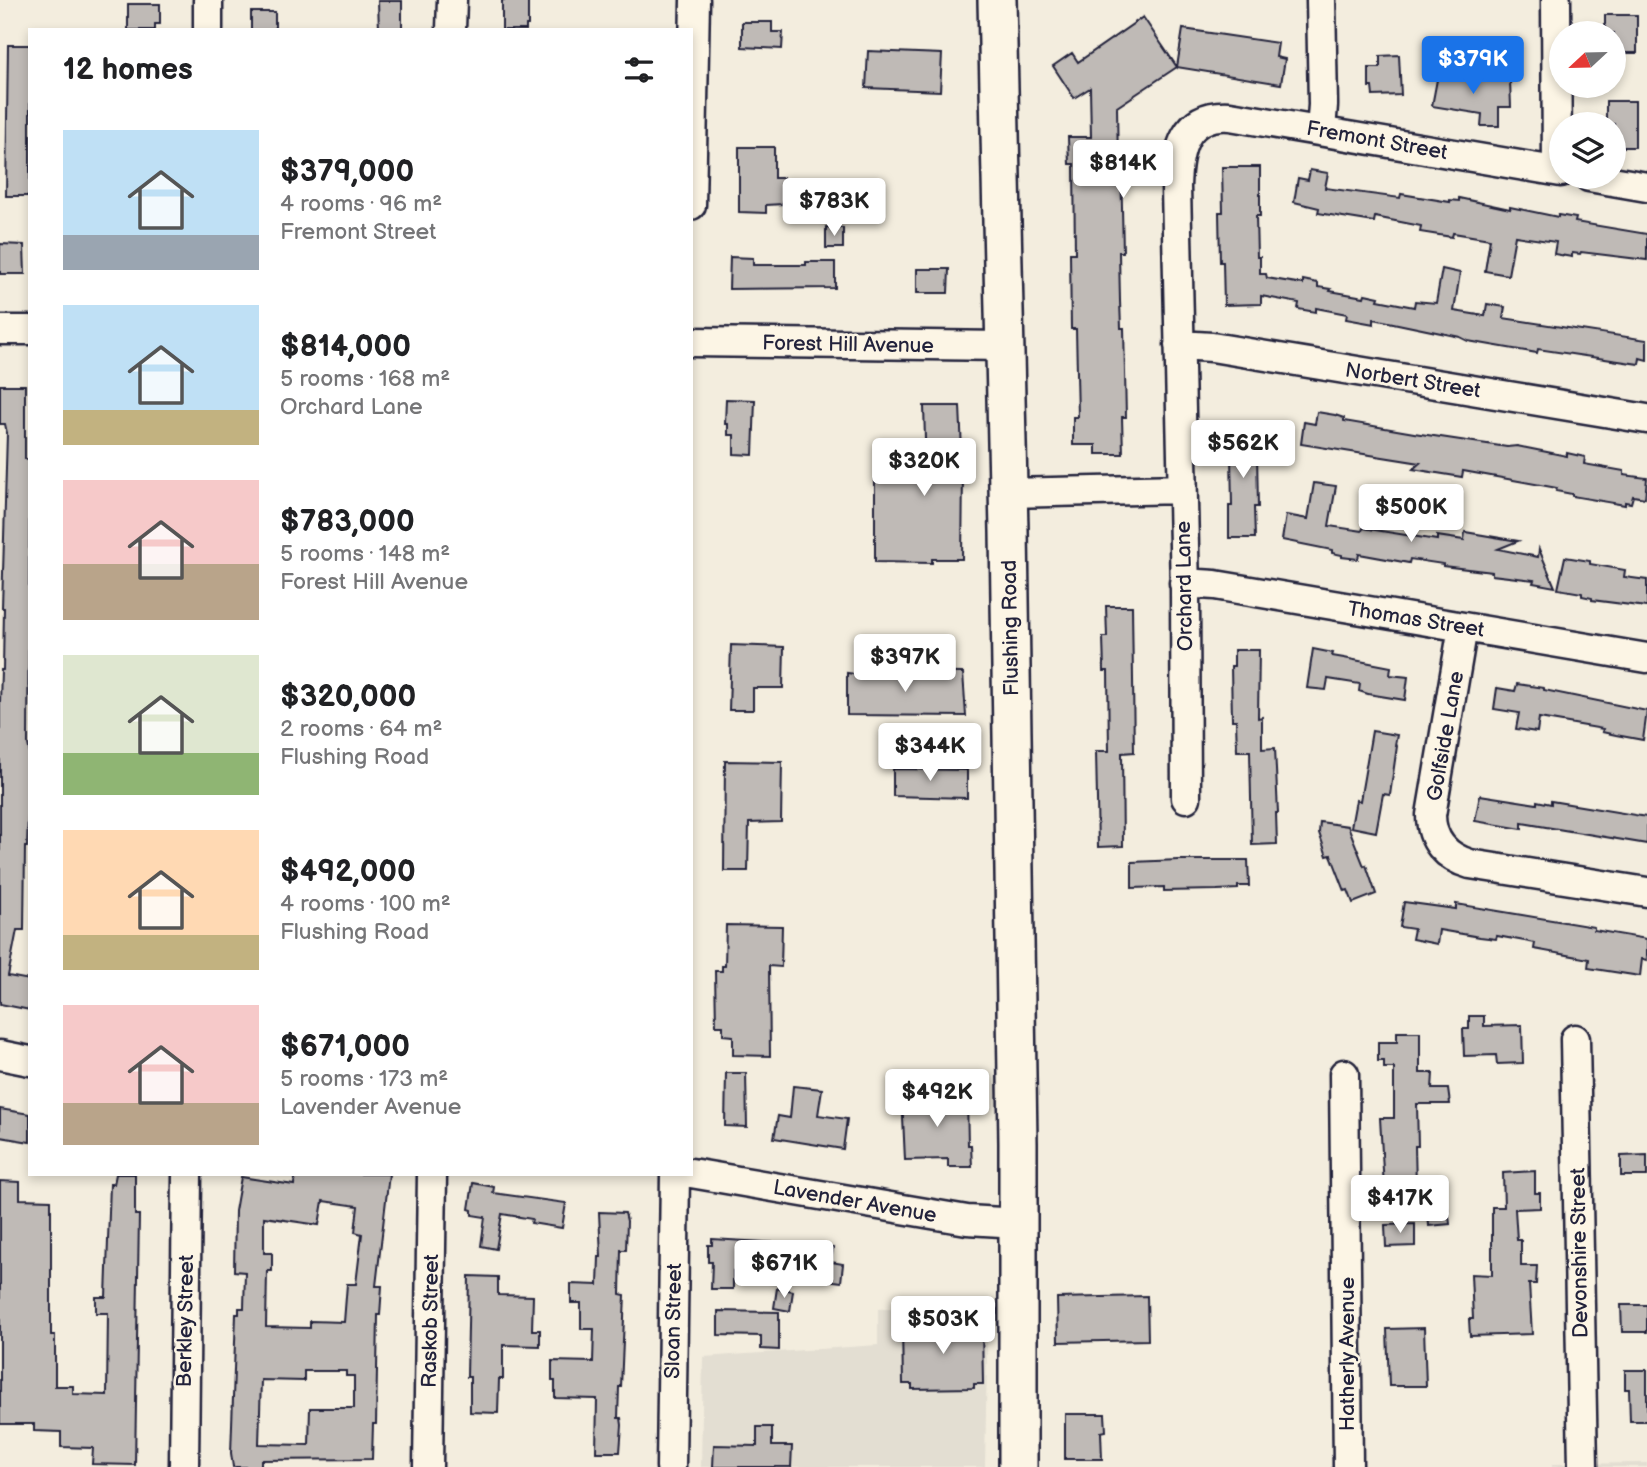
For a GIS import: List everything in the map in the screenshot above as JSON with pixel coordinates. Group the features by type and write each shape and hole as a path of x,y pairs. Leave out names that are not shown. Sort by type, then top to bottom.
{"main road":[{"name":"Flushing Road","path":"997,0 1008,493 1019,1223 1018,1467"}],"street":[{"path":"208,0 208,28"},
{"path":"451,28 452,0"},
{"path":"693,102 695,0"},
{"path":"1321,0 1321,130"},
{"path":"1556,0 1558,112"},
{"name":"Fremont Street","path":"1194,127 1224,116 1321,130 1549,170"},
{"name":"Orchard Lane","path":"1186,798 1176,165 1182,142 1194,127"},
{"path":"1626,183 1647,187"},
{"path":"0,330 28,330"},
{"name":"Forest Hill Avenue","path":"693,342 1005,346"},
{"name":"Norbert Street","path":"1179,345 1212,346 1647,419"},
{"path":"1008,493 1182,489"},
{"name":"Thomas Street","path":"1184,583 1215,585 1647,658"},
{"name":"Golfside Lane","path":"1463,627 1431,815 1433,829 1430,850 1470,864 1647,892"},
{"name":"Devonshire Street","path":"1574,1039 1583,1467"},
{"path":"0,1055 28,1061"},
{"name":"Hatherly Avenue","path":"1344,1074 1348,1467"},
{"name":"Lavender Avenue","path":"693,1173 967,1220 1019,1223"},
{"name":"Berkley Street","path":"184,1467 187,1176"},
{"name":"Raskob Street","path":"428,1467 432,1176"},
{"name":"Sloan Street","path":"671,1467 675,1176"}],"shaded area":[{"path":"988,1301 985,1467 701,1467 703,1357 878,1345 878,1309"},
{"path":"1647,1463 1647,1467 1552,1467 1552,1464"}],"building":[{"path":"502,0 528,0 526,28 502,28"},
{"path":"378,1 402,1 402,28 379,28"},
{"path":"128,4 160,4 160,24 155,24 155,28 128,28"},
{"path":"251,12 275,12 275,28 251,28"},
{"path":"1605,15 1637,15 1637,53 1626,53 1626,21 1605,21"},
{"path":"1143,17 1177,67 1117,107 1123,252 1119,252 1120,301 1121,328 1124,328 1126,417 1122,417 1123,454 1096,454 1096,445 1073,445 1073,417 1078,417 1076,329 1071,329 1070,253 1075,253 1074,164 1069,164 1068,137 1091,137 1090,88 1074,98 1053,66 1072,53 1078,62"},
{"path":"742,22 772,22 772,32 783,32 782,49 742,47"},
{"path":"1183,29 1278,43 1276,57 1285,59 1281,84 1177,67"},
{"path":"8,45 28,45 28,196 6,196"},
{"path":"868,51 942,54 940,91 866,88"},
{"path":"1399,55 1401,95 1373,96 1372,87 1369,87 1369,68 1380,68 1380,56"},
{"path":"1439,69 1460,73 1458,80 1510,80 1511,107 1499,107 1499,126 1481,126 1482,114 1432,106"},
{"path":"1606,101 1635,101 1635,147 1626,147 1626,112 1606,112"},
{"path":"739,147 774,147 774,178 783,178 783,204 766,205 766,213 739,212"},
{"path":"1222,167 1260,167 1260,216 1256,216 1257,257 1260,257 1260,274 1266,274 1267,278 1303,284 1303,280 1318,283 1318,287 1331,289 1330,291 1364,297 1365,294 1379,297 1378,300 1414,307 1415,301 1436,303 1442,269 1460,273 1454,311 1485,316 1487,304 1505,307 1503,318 1647,340 1647,360 1640,358 1639,364 1538,349 1537,353 1468,341 1374,319 1374,324 1346,319 1347,314 1316,308 1316,312 1298,309 1299,303 1261,296 1261,304 1224,305 1219,212 1223,212"},
{"path":"1310,170 1328,173 1325,188 1400,198 1401,194 1450,202 1459,201 1459,198 1510,209 1576,218 1575,222 1647,234 1647,260 1581,252 1572,253 1572,257 1554,254 1556,242 1515,236 1508,275 1485,271 1490,239 1453,233 1452,237 1420,232 1421,226 1375,217 1374,222 1318,213 1319,208 1294,202 1298,178 1308,180"},
{"path":"816,178 831,178 831,194 816,194"},
{"path":"826,227 843,228 843,248 826,248"},
{"path":"0,244 24,245 25,274 0,274"},
{"path":"730,257 753,258 753,265 835,262 835,288 729,289"},
{"path":"917,269 949,269 948,293 917,293"},
{"path":"0,385 25,385 25,459 28,459 28,816 24,930 17,930 8,976 28,980 28,1010 0,1004 0,703 3,670 7,433 5,424 0,424"},
{"path":"726,399 755,400 753,455 734,454 734,435 728,435 728,424 725,424"},
{"path":"924,406 960,406 963,474 962,559 932,559 932,563 875,562 875,472 926,473"},
{"path":"1317,412 1344,418 1344,421 1414,433 1585,457 1584,464 1647,478 1645,498 1633,496 1631,503 1625,502 1625,505 1572,496 1556,491 1557,488 1463,471 1462,477 1413,469 1420,463 1301,444 1304,422 1315,424"},
{"path":"1227,422 1253,422 1253,453 1257,453 1258,507 1254,507 1255,538 1229,538 1229,506 1232,506"},
{"path":"1314,483 1336,486 1329,526 1362,531 1363,528 1437,540 1437,536 1464,540 1465,532 1518,541 1498,549 1538,557 1539,549 1555,587 1533,583 1534,580 1410,559 1409,563 1359,554 1358,559 1342,557 1332,553 1332,550 1282,540 1286,515 1308,519"},
{"path":"1565,557 1625,570 1624,577 1647,580 1647,607 1592,600 1582,596 1582,593 1558,589"},
{"path":"1106,606 1132,606 1134,752 1122,753 1123,846 1098,847 1096,751 1109,751 1108,671 1104,671 1103,637 1107,637"},
{"path":"731,645 784,647 783,688 753,688 753,710 729,710"},
{"path":"1313,649 1333,653 1332,656 1391,667 1390,675 1408,677 1405,700 1368,694 1359,691 1360,684 1328,679 1326,690 1307,688"},
{"path":"1234,650 1259,650 1258,718 1262,717 1262,749 1275,748 1277,844 1252,845 1250,751 1237,751 1236,720 1232,720 1231,666 1234,666"},
{"path":"855,667 871,667 871,672 963,673 966,716 847,715 847,673 855,674"},
{"path":"1517,684 1647,711 1643,740 1602,732 1603,729 1539,718 1537,732 1516,729 1519,713 1494,709 1497,688 1515,691"},
{"path":"1372,731 1397,735 1390,795 1383,794 1376,832 1351,827 1356,800 1360,801"},
{"path":"725,761 782,762 781,822 749,823 748,871 724,871"},
{"path":"893,769 967,770 967,798 893,796"},
{"path":"1480,795 1537,804 1537,801 1551,804 1551,801 1647,817 1647,844 1522,823 1522,829 1475,821"},
{"path":"1320,822 1348,826 1376,894 1353,903 1348,890 1345,891 1331,855 1327,856 1319,833"},
{"path":"1248,860 1249,886 1238,886 1238,889 1164,891 1164,887 1132,888 1132,862"},
{"path":"1404,902 1456,909 1456,904 1594,927 1594,930 1647,939 1647,960 1642,959 1640,976 1588,968 1589,959 1534,949 1535,943 1497,936 1496,939 1439,930 1437,944 1412,939 1414,929 1400,927"},
{"path":"726,925 782,926 781,967 769,966 770,1056 733,1055 733,1036 723,1035 723,1026 716,1026 715,971 722,971 722,966 725,966"},
{"path":"1469,1016 1484,1016 1484,1026 1522,1025 1523,1063 1497,1064 1496,1055 1464,1056 1463,1029 1469,1029"},
{"path":"1397,1032 1420,1032 1420,1073 1433,1073 1432,1089 1448,1089 1450,1104 1417,1104 1416,1187 1384,1188 1380,1118 1394,1118 1394,1068 1384,1068 1384,1061 1378,1061 1378,1042 1397,1042"},
{"path":"726,1073 746,1073 747,1127 725,1126"},
{"path":"793,1086 822,1089 818,1115 847,1119 843,1149 774,1138 778,1116 790,1118"},
{"path":"953,1095 953,1098 967,1098 968,1145 971,1145 972,1167 948,1167 948,1159 905,1160 902,1096"},
{"path":"0,1109 28,1114 28,1142 0,1137"},
{"path":"1647,1155 1647,1176 1621,1176 1621,1156"},
{"path":"1535,1171 1535,1193 1540,1193 1540,1208 1515,1209 1517,1240 1521,1240 1521,1266 1537,1266 1536,1284 1529,1284 1532,1334 1470,1336 1469,1319 1473,1319 1471,1274 1492,1275 1492,1207 1504,1207 1503,1173"},
{"path":"116,1176 135,1176 135,1215 139,1215 135,1465 92,1464 93,1448 61,1447 61,1432 34,1431 34,1424 0,1424 0,1181 20,1182 20,1199 51,1200 51,1335 55,1335 55,1386 73,1386 73,1394 107,1395 108,1313 96,1313 96,1297 106,1297 110,1184 114,1184"},
{"path":"295,1176 389,1176 376,1286 382,1286 378,1315 376,1424 373,1424 372,1459 261,1460 261,1467 233,1467 231,1453 236,1314 239,1314 239,1308 244,1308 245,1272 234,1271 235,1211 241,1177 294,1185","holes":["323,1201 358,1206 355,1232 362,1234 356,1284 347,1284 344,1322 310,1321 310,1328 266,1327 267,1271 272,1271 272,1253 264,1253 264,1217 319,1225","304,1371 346,1371 346,1376 354,1376 354,1408 310,1408 309,1445 259,1444 261,1380 304,1381"]},
{"path":"473,1183 494,1187 493,1193 566,1203 562,1228 531,1223 532,1219 502,1214 496,1249 481,1246 485,1217 472,1215 472,1210 469,1209"},
{"path":"1448,1208 1450,1224 1429,1226 1428,1211"},
{"path":"599,1212 625,1213 627,1221 626,1250 621,1250 620,1294 625,1295 618,1418 621,1418 622,1425 620,1452 596,1452 597,1399 555,1398 555,1381 552,1381 552,1361 593,1362 594,1329 581,1329 581,1303 571,1303 571,1284 598,1285 601,1257"},
{"path":"1415,1224 1415,1246 1386,1247 1385,1225"},
{"path":"712,1239 779,1243 774,1278 733,1271 733,1289 711,1289 712,1262 708,1262 708,1245 712,1245"},
{"path":"808,1244 833,1248 831,1262 843,1264 841,1282 825,1280 828,1265 804,1261"},
{"path":"469,1276 498,1277 498,1295 533,1296 532,1330 540,1330 540,1346 503,1345 503,1379 499,1379 498,1413 470,1412 470,1377 467,1377"},
{"path":"777,1288 793,1291 790,1311 774,1308"},
{"path":"1147,1296 1148,1340 1058,1342 1057,1298"},
{"path":"1621,1305 1647,1305 1647,1332 1622,1332"},
{"path":"718,1311 779,1312 779,1350 761,1349 761,1336 718,1335"},
{"path":"982,1324 983,1384 974,1384 974,1388 912,1389 912,1384 903,1384 902,1325"},
{"path":"1424,1328 1426,1386 1389,1386 1387,1329"},
{"path":"1625,1370 1647,1370 1647,1421 1630,1421 1629,1389 1625,1389"},
{"path":"1065,1414 1105,1414 1106,1431 1101,1432 1102,1459 1065,1459"},
{"path":"757,1427 772,1427 772,1446 792,1446 791,1467 713,1467 714,1445 757,1446"}]}
